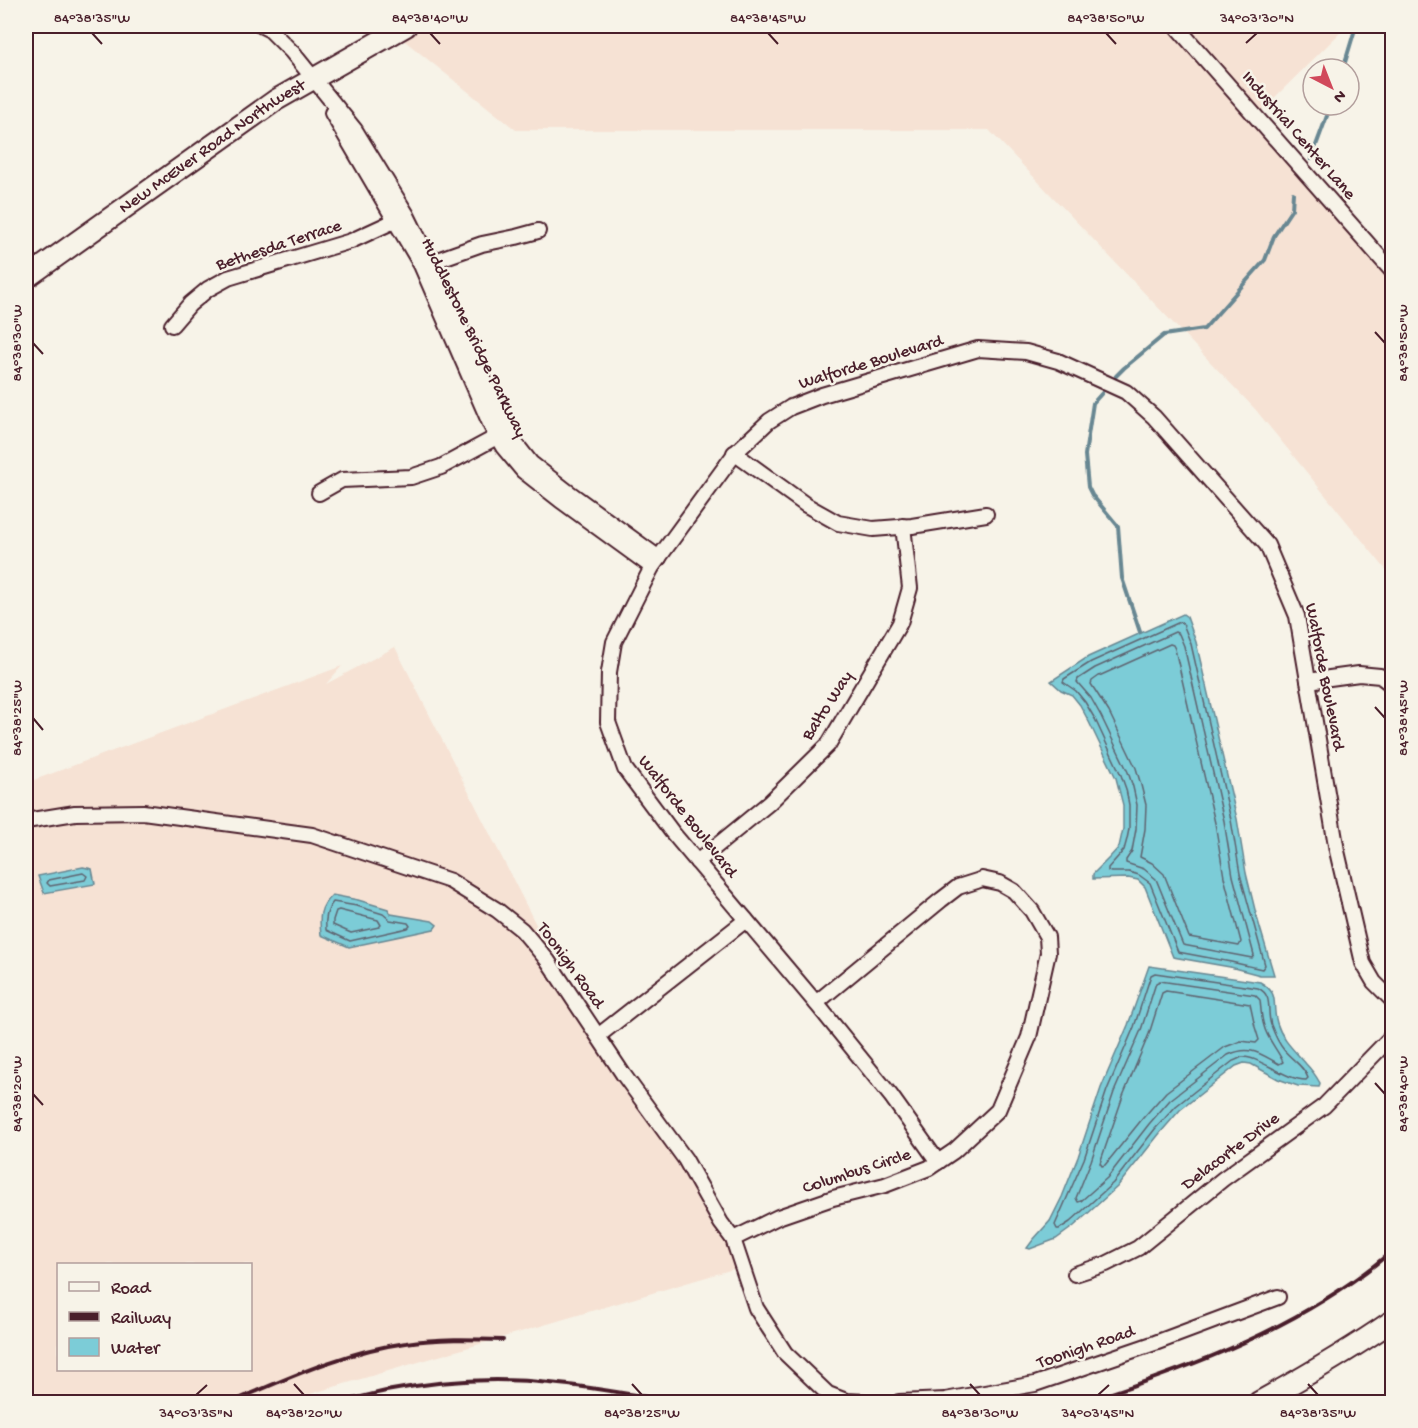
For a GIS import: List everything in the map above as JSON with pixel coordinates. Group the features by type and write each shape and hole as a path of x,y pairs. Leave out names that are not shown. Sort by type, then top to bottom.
{"street":[{"name":"Huddlestone Bridge Parkway","path":"262,26 270,30 292,52 314,79 345,136 401,218 426,264 491,426 502,434 503,447 524,471 560,500 656,562"},
{"name":"New McEver Road Northwest","path":"26,278 276,100 406,26"},
{"name":"Industrial Center Lane","path":"1176,26 1392,271"},
{"name":"Bethesda Terrace","path":"172,325 190,304 208,289 228,278 351,241 401,218"},
{"path":"426,264 482,244 538,231"},
{"name":"Walforde Boulevard","path":"938,1162 891,1096 672,832 625,769 608,722 609,672 614,642 656,562 734,453 769,421 791,407 822,395 978,349 1026,352 1058,361 1126,392 1154,417 1267,545 1297,616 1337,851 1363,963 1374,982 1392,1000"},
{"path":"319,493 342,480 411,477 441,467 502,434"},
{"path":"734,453 806,505 838,523 873,529 986,514"},
{"name":"Balto Way","path":"697,862 769,803 828,745 900,623 910,588 903,526"},
{"path":"1308,681 1359,674 1380,676 1392,685"},
{"name":"Toonigh Road","path":"26,821 75,813 143,812 312,835 450,881 497,910 522,930 548,960 623,1074 685,1159 721,1223 733,1239 756,1308 785,1353 828,1394 846,1401 866,1402"},
{"name":"Columbus Circle","path":"733,1239 778,1217 833,1198 885,1185 929,1168 954,1151 998,1110 1029,1037 1048,953 1047,937 1032,911 1014,891 1000,883 982,879 958,887 816,1003"},
{"path":"598,1035 746,920"},
{"name":"Delacorte Drive","path":"1075,1274 1106,1264 1138,1248 1222,1179 1324,1106 1392,1036"},
{"name":"Toonigh Road","path":"899,1402 945,1400 1035,1384 1155,1343 1278,1297"},
{"path":"1259,1402 1328,1363 1392,1322"}],"shaded area":[{"path":"386,26 1347,26 1316,57 1301,57 1301,71 1261,111 1392,270 1392,577 1255,409 989,130 516,130"},
{"path":"395,647 556,964 747,1265 283,1402 26,1402 26,783 342,666 326,684"}],"water":[{"path":"1183,614 1187,617 1196,642 1237,819 1246,873 1274,975 1260,975 1173,957 1145,887 1138,880 1093,879 1093,874 1119,847 1123,829 1123,805 1116,778 1080,705 1072,695 1061,690 1051,681 1088,657"},
{"path":"83,867 92,869 95,884 44,893 38,876"},
{"path":"332,895 388,909 391,914 432,921 437,925 434,929 349,947 321,935 321,913"},
{"path":"1149,966 1260,982 1267,986 1273,995 1275,1016 1282,1035 1314,1073 1320,1083 1319,1087 1298,1086 1278,1079 1251,1064 1244,1063 1236,1066 1180,1110 1117,1187 1074,1226 1056,1239 1030,1249 1027,1248 1050,1221 1062,1197 1101,1088 1128,1025"}],"waterway":[{"path":"1347,57 1356,26"},
{"path":"1311,159 1327,117"},
{"path":"1116,376 1164,335 1204,329 1265,260 1274,236 1292,209 1293,193"},
{"path":"1102,393 1093,403 1085,455 1088,487 1118,526 1122,578 1140,632"}],"railway":[{"path":"1084,1402 1206,1359 1285,1323 1358,1278 1392,1251"},
{"path":"232,1402 318,1366 361,1352 430,1340 503,1340"},
{"path":"341,1402 406,1388 447,1382 488,1380 566,1385 676,1402"}]}
